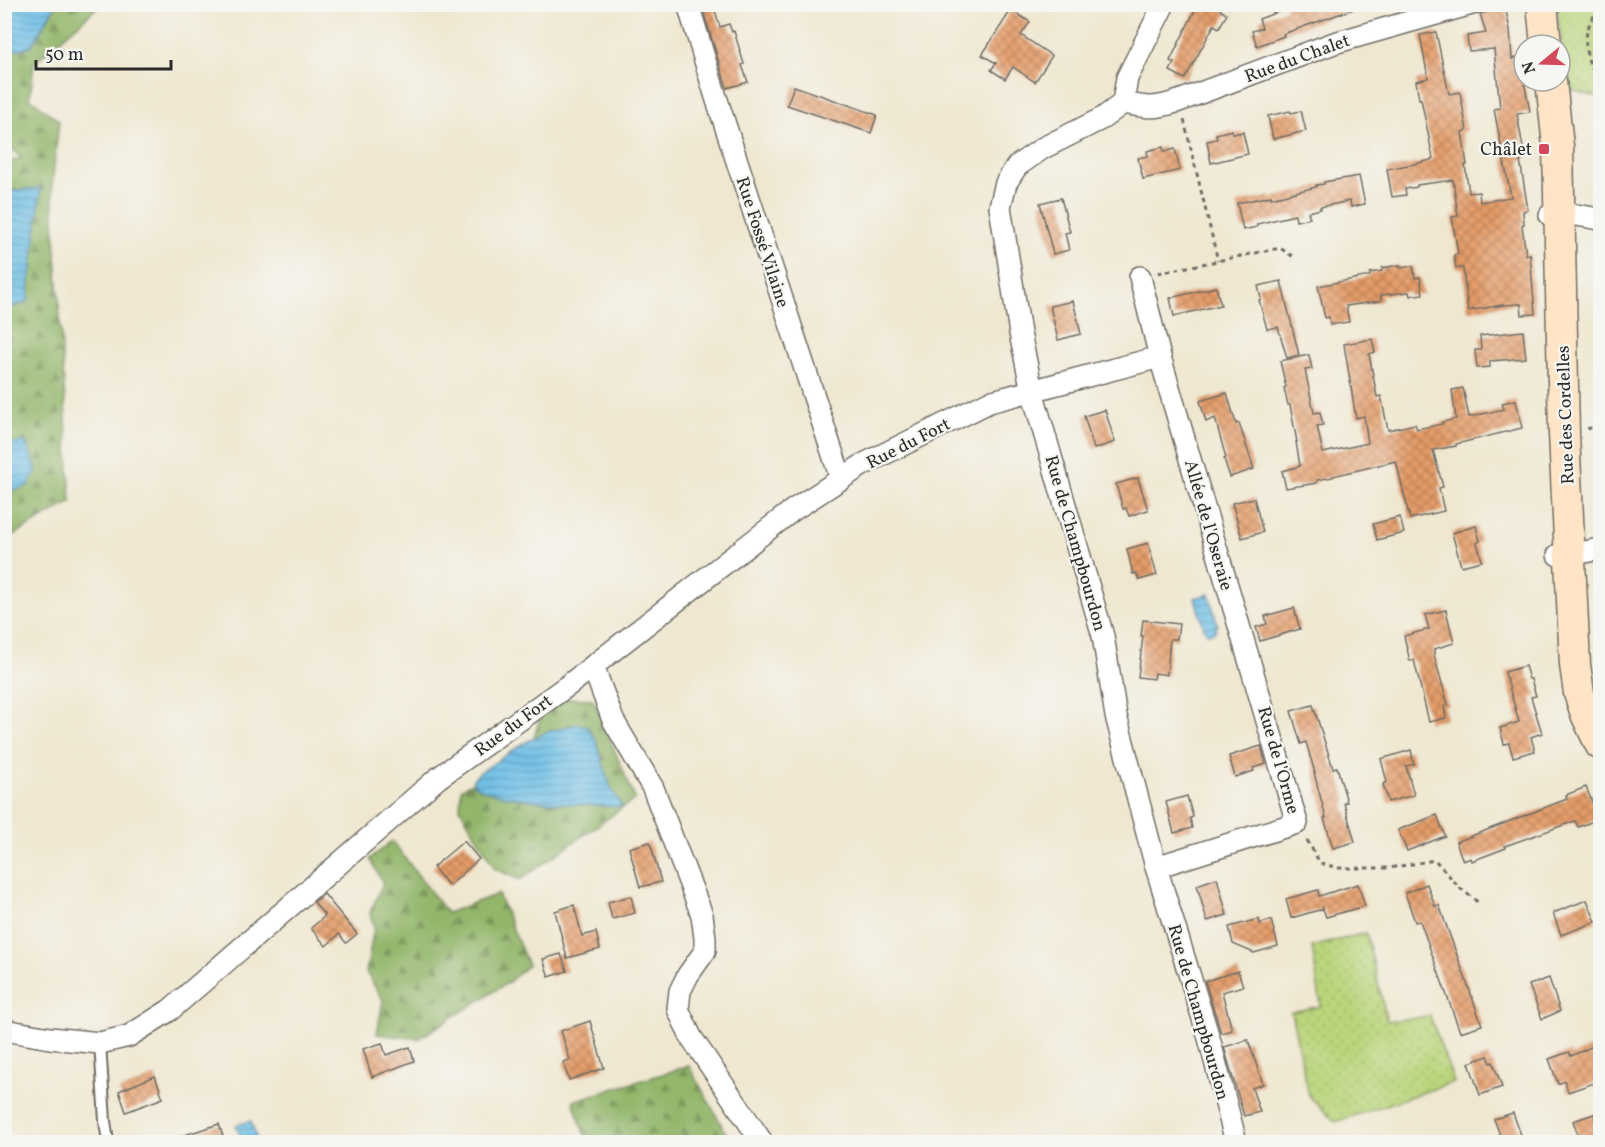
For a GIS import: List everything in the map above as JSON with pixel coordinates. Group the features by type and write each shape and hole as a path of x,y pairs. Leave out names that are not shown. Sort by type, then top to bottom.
{"street":[{"name":"Rue Fossé Vilaine","path":"688,4 714,94 841,479"},
{"path":"1123,103 1127,78 1164,4"},
{"name":"Rue du Chalet","path":"1123,103 1149,108 1179,102 1334,43 1472,4"},
{"path":"1542,4 1545,33"},
{"name":"Rue des Cordelles","path":"1552,93 1558,146 1555,214 1564,423 1564,554 1580,693 1586,714 1600,744"},
{"name":"Rue de Champbourdon","path":"1123,103 1103,118 1043,148 1017,166 1006,183 1000,207 1020,333 1032,391 1103,636 1116,716 1156,867 1209,1038 1236,1143"},
{"path":"1555,214 1600,219"},
{"name":"Allée de l'Oseraie","path":"1140,277 1160,357 1259,693"},
{"path":"1032,391 1160,357"},
{"name":"Rue du Fort","path":"4,1030 100,1043 129,1036 170,1010 438,778 593,666 793,510 864,464 989,402 1032,391"},
{"path":"1564,554 1600,549"},
{"path":"593,666 613,720 653,788 702,915 705,951 680,991 678,1009 691,1037 762,1143"},
{"name":"Rue de l'Orme","path":"1156,867 1297,823 1259,693"}],"lane":[{"path":"100,1043 108,1143"}],"path":[{"path":"1600,9 1590,23 1586,52 1591,68 1600,78"},
{"path":"1184,118 1218,261"},
{"path":"1140,277 1280,248 1295,258"},
{"path":"1297,823 1320,863 1338,868 1389,868 1435,860 1460,888 1479,903"}],"green space":[{"path":"56,5 100,5 34,63 30,98 59,121 52,185 71,502 5,540 4,164 21,158 5,143 5,53 31,46"},
{"path":"1561,5 1600,5 1600,98 1572,90 1572,33 1560,33 1557,12"},
{"path":"561,698 593,699 635,799 520,880 495,869 460,808 461,789 530,750 541,715"},
{"path":"392,841 447,913 498,894 528,965 509,982 418,1039 377,1034 383,1000 366,972 374,928 370,913 383,883 370,859"},
{"path":"1366,933 1387,1021 1430,1016 1454,1082 1335,1122 1309,1096 1291,1012 1321,1006 1312,947"},
{"path":"689,1066 731,1142 587,1142 573,1101"}],"water":[{"path":"5,4 56,5 31,46 5,53"},
{"path":"41,188 28,302 5,310 5,191"},
{"path":"25,441 37,470 28,486 5,493 5,445"},
{"path":"1209,594 1218,626 1212,633 1207,633 1204,629 1195,598"},
{"path":"578,724 587,726 596,740 610,786 622,807 567,804 500,795 473,784 473,779 479,773 524,743 549,731"},
{"path":"251,1121 258,1142 242,1142 236,1125"}],"building":[{"path":"701,4 713,4 720,27 729,24 732,32 734,31 748,82 727,88"},
{"path":"1198,4 1223,4 1220,10 1227,14 1219,28 1214,25 1185,79 1170,71 1174,63 1170,61"},
{"path":"1285,4 1362,4 1362,6 1283,34 1284,36 1257,46 1252,31 1262,28 1259,19 1286,9"},
{"path":"1505,7 1510,29 1512,93 1526,93 1530,112 1517,114 1525,159 1520,160 1528,210 1523,211 1524,224 1522,225 1526,255 1530,254 1535,314 1522,315 1521,304 1468,311 1463,268 1456,268 1454,255 1458,254 1452,217 1458,216 1453,180 1417,185 1417,187 1405,189 1406,195 1392,197 1387,169 1433,158 1416,81 1428,78 1420,35 1436,32 1449,94 1460,92 1467,131 1462,132 1469,193 1479,192 1480,202 1511,197 1494,109 1500,108 1494,49 1469,51 1467,36 1486,33 1480,14"},
{"path":"1011,10 1030,22 1021,35 1052,56 1035,82 1013,67 1005,79 991,70 996,63 982,55"},
{"path":"794,86 877,115 871,133 787,105"},
{"path":"1290,111 1291,113 1301,111 1306,131 1273,139 1268,116"},
{"path":"1232,130 1233,134 1243,132 1248,154 1211,163 1207,141 1217,139 1216,134"},
{"path":"1163,147 1164,152 1175,149 1180,170 1143,179 1138,158 1148,156 1147,151"},
{"path":"1359,176 1365,204 1351,207 1350,201 1320,207 1321,209 1308,212 1310,218 1296,221 1295,215 1257,224 1257,227 1243,230 1237,203 1271,196 1271,198 1316,187 1324,182"},
{"path":"1061,198 1070,232 1065,233 1069,250 1053,254 1040,203"},
{"path":"1400,265 1400,268 1413,266 1415,278 1420,277 1423,294 1410,296 1409,292 1381,295 1381,301 1346,306 1349,322 1330,325 1329,317 1325,318 1318,286 1370,276 1370,273 1382,271 1382,268"},
{"path":"1281,281 1299,355 1287,358 1278,327 1267,329 1259,300 1261,299 1258,286"},
{"path":"1216,287 1221,305 1174,316 1170,298"},
{"path":"1073,301 1081,334 1058,340 1050,306"},
{"path":"1523,331 1526,358 1490,361 1490,367 1477,368 1475,350 1481,350 1480,336"},
{"path":"1372,339 1375,352 1369,354 1377,397 1381,396 1388,430 1415,424 1417,429 1456,419 1452,390 1463,388 1469,417 1504,409 1502,403 1516,400 1522,428 1433,450 1443,487 1439,488 1444,511 1410,519 1396,461 1317,480 1317,483 1286,488 1282,471 1300,466 1280,361 1309,355 1312,369 1305,370 1314,413 1320,412 1323,425 1317,426 1323,453 1368,443 1364,416 1356,418 1344,344"},
{"path":"1227,393 1236,424 1239,423 1254,469 1230,477 1215,418 1206,422 1200,401"},
{"path":"1105,410 1115,442 1094,449 1084,416"},
{"path":"1138,478 1148,510 1129,516 1126,508 1123,509 1116,484"},
{"path":"1254,498 1263,532 1242,538 1232,503"},
{"path":"1400,517 1404,533 1377,540 1373,524"},
{"path":"1476,526 1480,541 1477,543 1482,561 1461,566 1452,533"},
{"path":"1148,543 1157,575 1139,580 1136,573 1133,574 1127,549"},
{"path":"1294,608 1300,629 1260,641 1256,627 1267,624 1265,616"},
{"path":"1446,610 1454,643 1434,649 1434,655 1448,705 1444,706 1446,718 1429,722 1414,660 1410,661 1404,636 1429,629 1425,615"},
{"path":"1143,620 1179,624 1177,639 1170,639 1167,675 1155,673 1154,679 1138,677"},
{"path":"1525,666 1536,696 1531,697 1542,733 1531,737 1535,751 1513,757 1509,743 1504,744 1500,728 1519,722 1505,672"},
{"path":"1313,705 1333,768 1337,767 1355,842 1333,848 1306,742 1301,744 1291,711"},
{"path":"1261,746 1266,764 1253,768 1254,771 1235,777 1229,756"},
{"path":"1411,750 1414,764 1406,766 1414,795 1388,802 1383,784 1387,782 1381,759"},
{"path":"1586,787 1599,819 1578,827 1575,821 1505,846 1506,848 1472,861 1471,858 1463,861 1456,842 1567,799 1566,795"},
{"path":"1187,796 1193,817 1190,818 1192,828 1174,833 1166,802"},
{"path":"1437,815 1445,836 1407,851 1398,830"},
{"path":"464,841 479,859 449,886 433,867"},
{"path":"650,842 661,882 640,887 629,848"},
{"path":"1217,878 1227,915 1207,921 1197,885"},
{"path":"1358,884 1365,906 1326,917 1322,906 1323,909 1291,918 1286,899 1318,890 1319,896"},
{"path":"1427,884 1435,906 1439,905 1482,1025 1460,1032 1420,921 1415,922 1405,893"},
{"path":"324,894 357,934 346,943 339,934 326,946 311,928 325,916 314,902"},
{"path":"631,896 635,913 612,919 608,902"},
{"path":"1587,900 1596,922 1561,935 1553,913"},
{"path":"574,905 582,936 596,932 600,949 567,958 555,911"},
{"path":"1259,919 1260,924 1271,920 1278,946 1254,953 1233,944 1229,927"},
{"path":"561,954 567,971 549,977 543,959"},
{"path":"1238,971 1243,986 1222,992 1232,1030 1221,1033 1205,981"},
{"path":"1549,978 1560,1011 1542,1019 1529,985"},
{"path":"590,1021 604,1068 569,1080 563,1062 570,1060 561,1031"},
{"path":"1248,1040 1263,1084 1252,1088 1260,1112 1244,1116 1224,1047"},
{"path":"382,1043 386,1055 410,1047 414,1061 372,1077 363,1049"},
{"path":"1600,1043 1600,1081 1568,1092 1565,1081 1558,1084 1549,1059 1569,1052 1571,1056"},
{"path":"1488,1056 1491,1063 1493,1062 1502,1087 1480,1095 1469,1063"},
{"path":"155,1076 163,1098 126,1112 119,1091"},
{"path":"1513,1113 1524,1143 1503,1143 1494,1119"},
{"path":"1594,1114 1600,1138 1581,1143 1573,1121"},
{"path":"219,1124 225,1143 172,1143 172,1139"}],"place":[{"name":"Châlet","path":"1544,149"}]}
